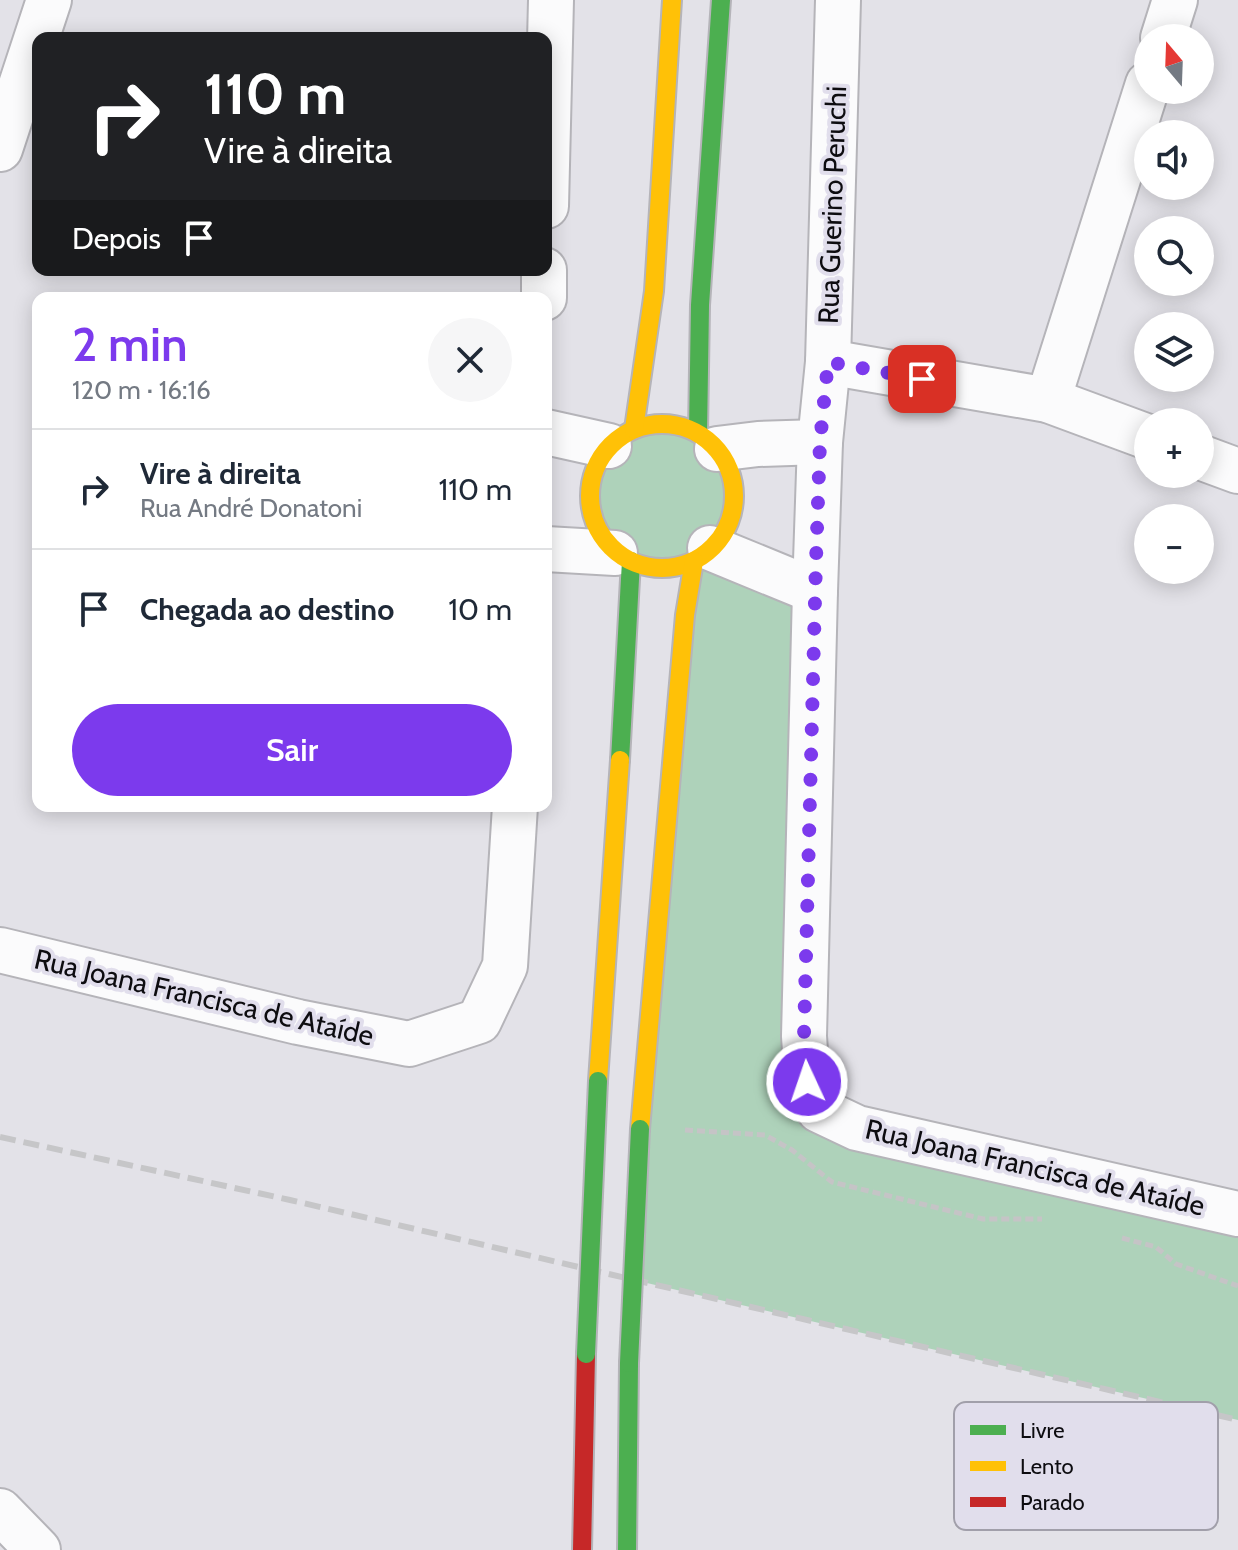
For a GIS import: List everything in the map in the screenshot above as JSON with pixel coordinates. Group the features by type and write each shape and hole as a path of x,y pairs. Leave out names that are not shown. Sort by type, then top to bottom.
{"main road":[{"path":"622,437 654,291 672,0"},
{"path":"708,441 700,305 721,0"},
{"path":"656,424 677,425 708,441 730,471 734,496 730,521 718,542 702,555 662,569 623,557 600,534 591,512 589,490 596,465 622,437 656,424"},
{"path":"627,1550 629,1363 640,1129 685,615 702,555"},
{"path":"582,1550 586,1354 598,1081 625,681 623,557"}],"street":[{"path":"37,32 49,0"},
{"path":"550,32 551,0"},
{"name":"Rua Guerino Peruchi","path":"807,1082 804,1036 815,591 820,442 828,362 838,0"},
{"path":"1167,24 1175,0"},
{"path":"0,149 32,44"},
{"path":"1048,400 1142,104"},
{"path":"828,362 1048,400 1134,432"},
{"path":"552,432 622,437"},
{"path":"708,441 758,444 820,442"},
{"path":"1214,462 1238,471"},
{"path":"552,550 623,557"},
{"path":"702,555 815,591"},
{"name":"Rua Joana Francisca de Ataíde","path":"0,950 298,1022 409,1044 479,1021 505,966 515,812"},
{"name":"Rua Joana Francisca de Ataíde","path":"807,1082 819,1110 857,1128 1238,1214"},
{"path":"0,1511 38,1550"}],"path":[{"path":"676,1130 765,1135 792,1150 832,1182 983,1219 1049,1219"},
{"path":"1114,1236 1156,1247 1176,1264 1238,1286"}],"green space":[{"path":"656,424 691,433 718,454 728,468 733,484 734,502 729,524 718,542 815,591 819,1110 1238,1214 1238,1420 1218,1415 1218,1402 1160,1402 634,1280 693,561 662,569 649,567 617,549 600,530 592,511 590,501 596,465"}],"railway":[{"path":"0,1137 290,1200 1160,1402"},
{"path":"1218,1415 1238,1420"}],"traffic: fast":[{"path":"698,433 700,305 721,0"},
{"path":"620,760 631,561"},
{"path":"586,1354 598,1081"},
{"path":"629,1363 640,1129"},
{"path":"627,1550 629,1363"}],"traffic: slow":[{"path":"634,429 654,291 672,0"},
{"path":"662,424 690,430 713,445 728,468 734,496 728,524 713,547 690,562 662,568 634,562 611,547 596,524 590,496 596,468 611,445 634,430 662,424"},
{"path":"640,1129 685,615 694,561"},
{"path":"598,1081 620,760"}],"traffic: jam":[{"path":"582,1550 586,1354"}],"route":[{"path":"807,1082 804,1036 815,591 820,442 828,362 922,379"}]}
